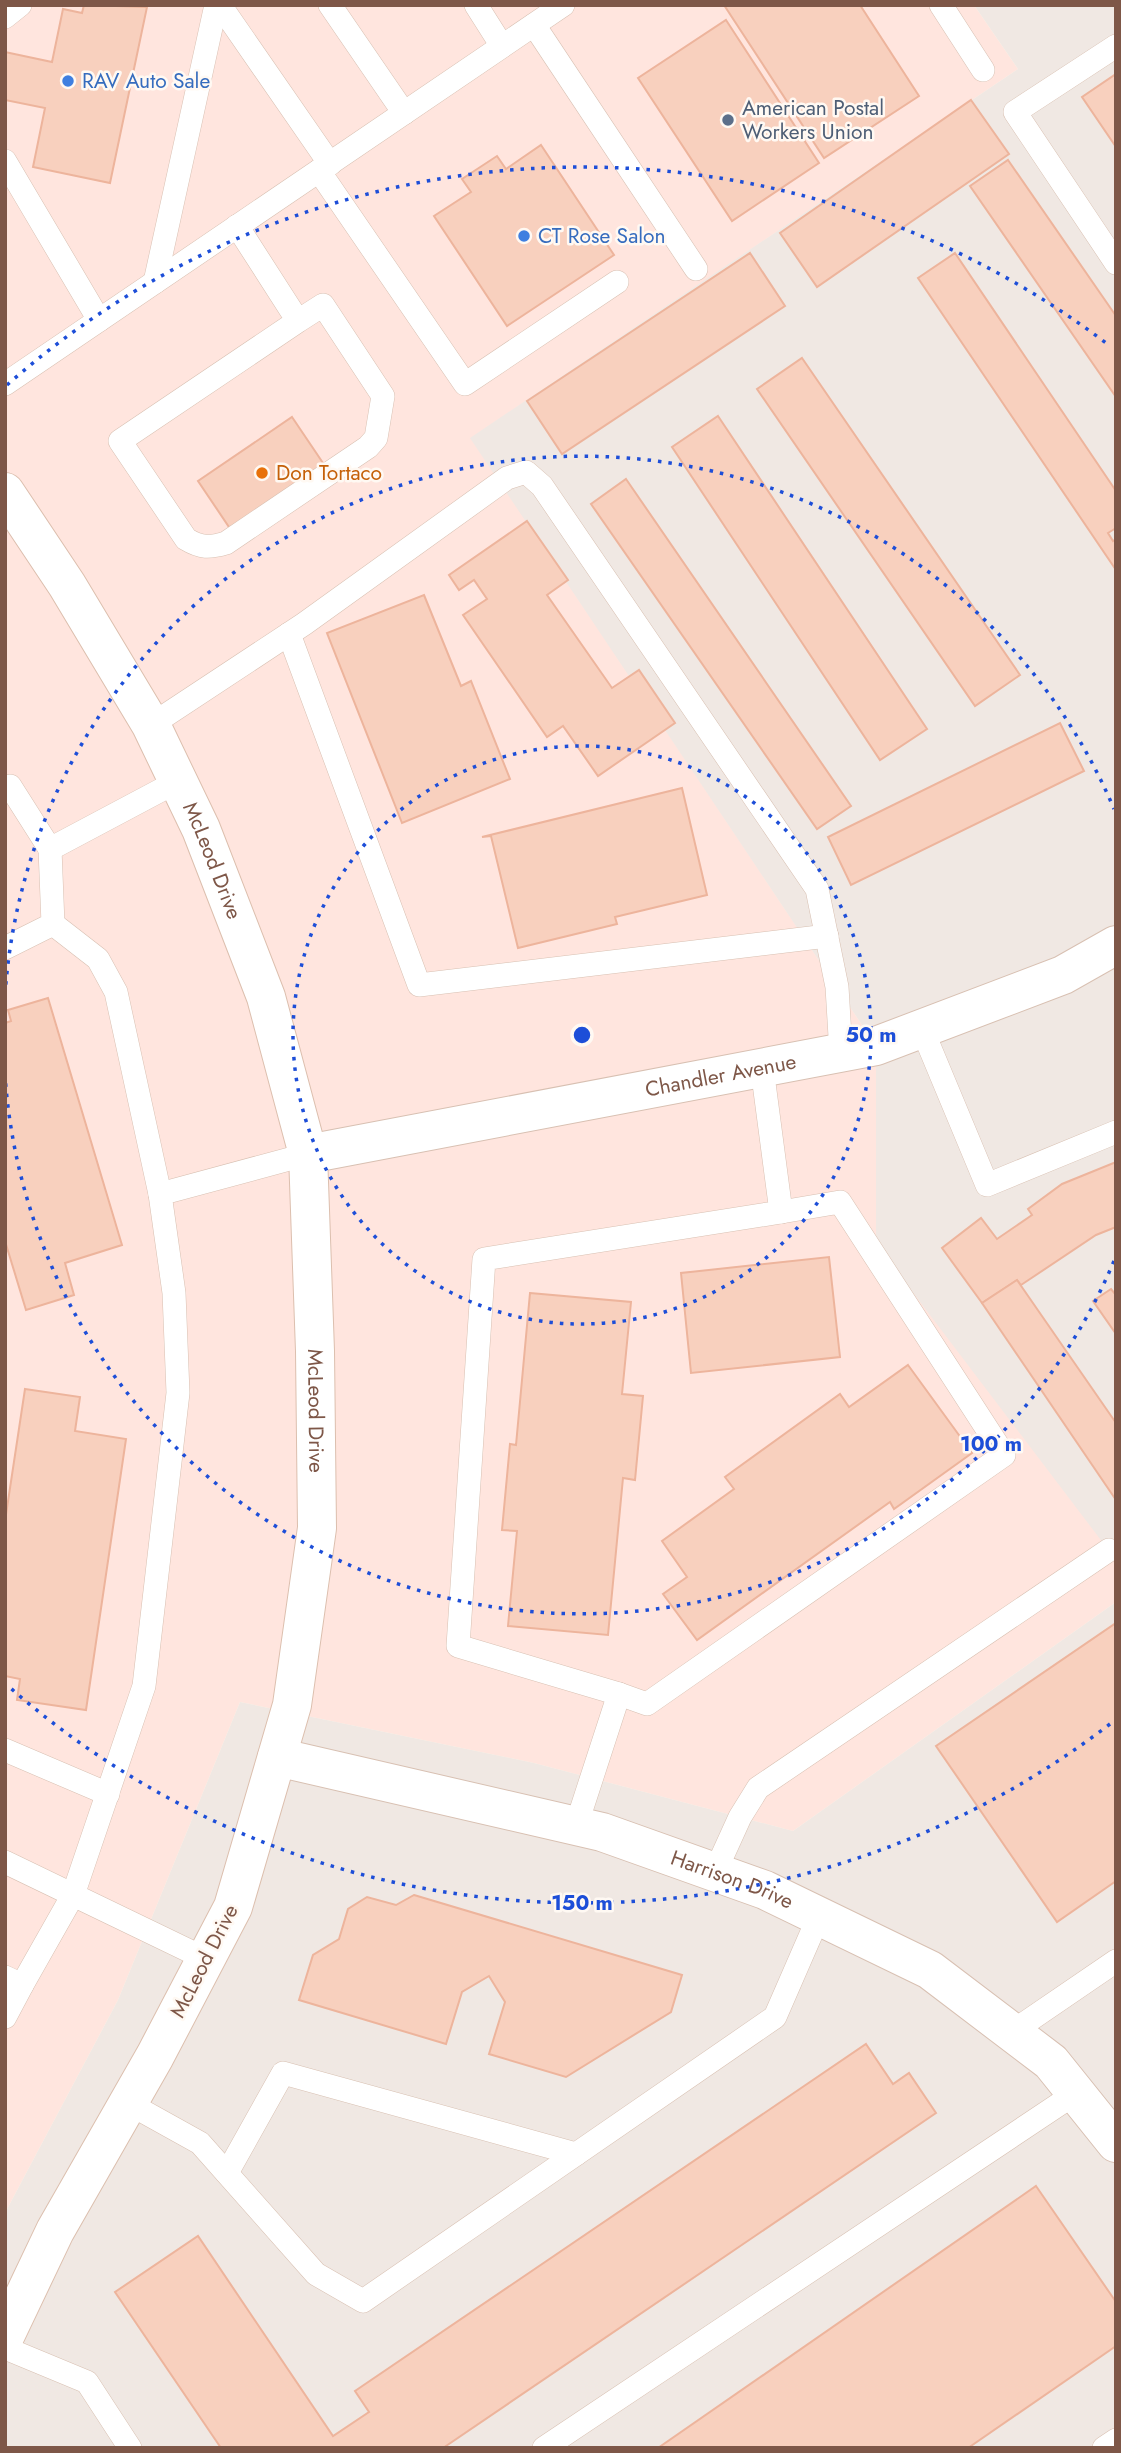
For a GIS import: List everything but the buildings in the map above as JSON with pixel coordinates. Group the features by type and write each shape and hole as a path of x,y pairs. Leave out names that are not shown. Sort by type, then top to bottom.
{"street":[{"name":"McLeod Drive","path":"5,492 67,585 151,725 201,830 266,997 308,1154 315,1351 317,1528 292,1705 233,1907 128,2103 55,2231 5,2336"},
{"name":"Chandler Avenue","path":"308,1154 876,1046 1063,975 1116,945"},
{"name":"Harrison Drive","path":"277,1757 602,1832 765,1890 930,1970 1051,2062 1116,2143"}],"lane":[{"path":"5,18 20,5"},
{"path":"218,5 465,384 617,282"},
{"path":"155,282 218,5"},
{"path":"330,5 404,113"},
{"path":"476,5 502,46"},
{"path":"5,384 564,5"},
{"path":"941,5 984,70"},
{"path":"534,25 696,269"},
{"path":"1116,46 1015,112 1116,264"},
{"path":"5,161 99,320"},
{"path":"237,226 298,321"},
{"path":"323,305 383,396 376,438 368,447 226,543 209,548 198,546 186,539 120,442 298,321 323,305"},
{"path":"151,725 289,634 507,478 526,472 542,486 817,889 837,988 841,1053"},
{"path":"289,634 419,985 827,936"},
{"path":"50,849 178,782"},
{"path":"5,2017 14,1981 73,1895 144,1686 178,1393 174,1293 160,1194 116,992 98,959 53,924 50,849 7,784"},
{"path":"5,948 53,924"},
{"path":"922,1029 987,1185 1116,1132"},
{"path":"762,1068 781,1212"},
{"path":"160,1194 308,1154"},
{"path":"840,1202 1004,1455 647,1704 619,1694 458,1646 484,1259 840,1202"},
{"path":"715,1872 740,1817 758,1788 1109,1550"},
{"path":"576,1826 619,1694"},
{"path":"5,1750 108,1794"},
{"path":"5,1862 206,1959"},
{"path":"128,2103 200,2143 316,2274 363,2301 775,2017 819,1916"},
{"path":"1012,2032 1116,1961"},
{"path":"227,2173 283,2073 576,2154"},
{"path":"544,2448 1076,2094"},
{"path":"5,2348 87,2382 130,2448"},
{"path":"1104,2448 1116,2440"}],"shaded area":[{"path":"5,5 974,5 1018,69 471,438 876,1046 1109,1550 1116,1560 1116,1602 793,1831 534,1763 240,1702 118,2000 5,2213"},
{"path":"974,5 1116,5 1116,1560 876,1244 876,1046 470,438 1018,69"},
{"path":"1116,1602 1116,2448 5,2448 5,2213 118,2000 240,1702 534,1763 793,1831"}],"place":[{"name":"RAV Auto Sale","path":"68,81"},
{"name":"American Postal Workers Union","path":"728,120"},
{"name":"CT Rose Salon","path":"524,236"},
{"name":"Don Tortaco","path":"262,473"}]}
